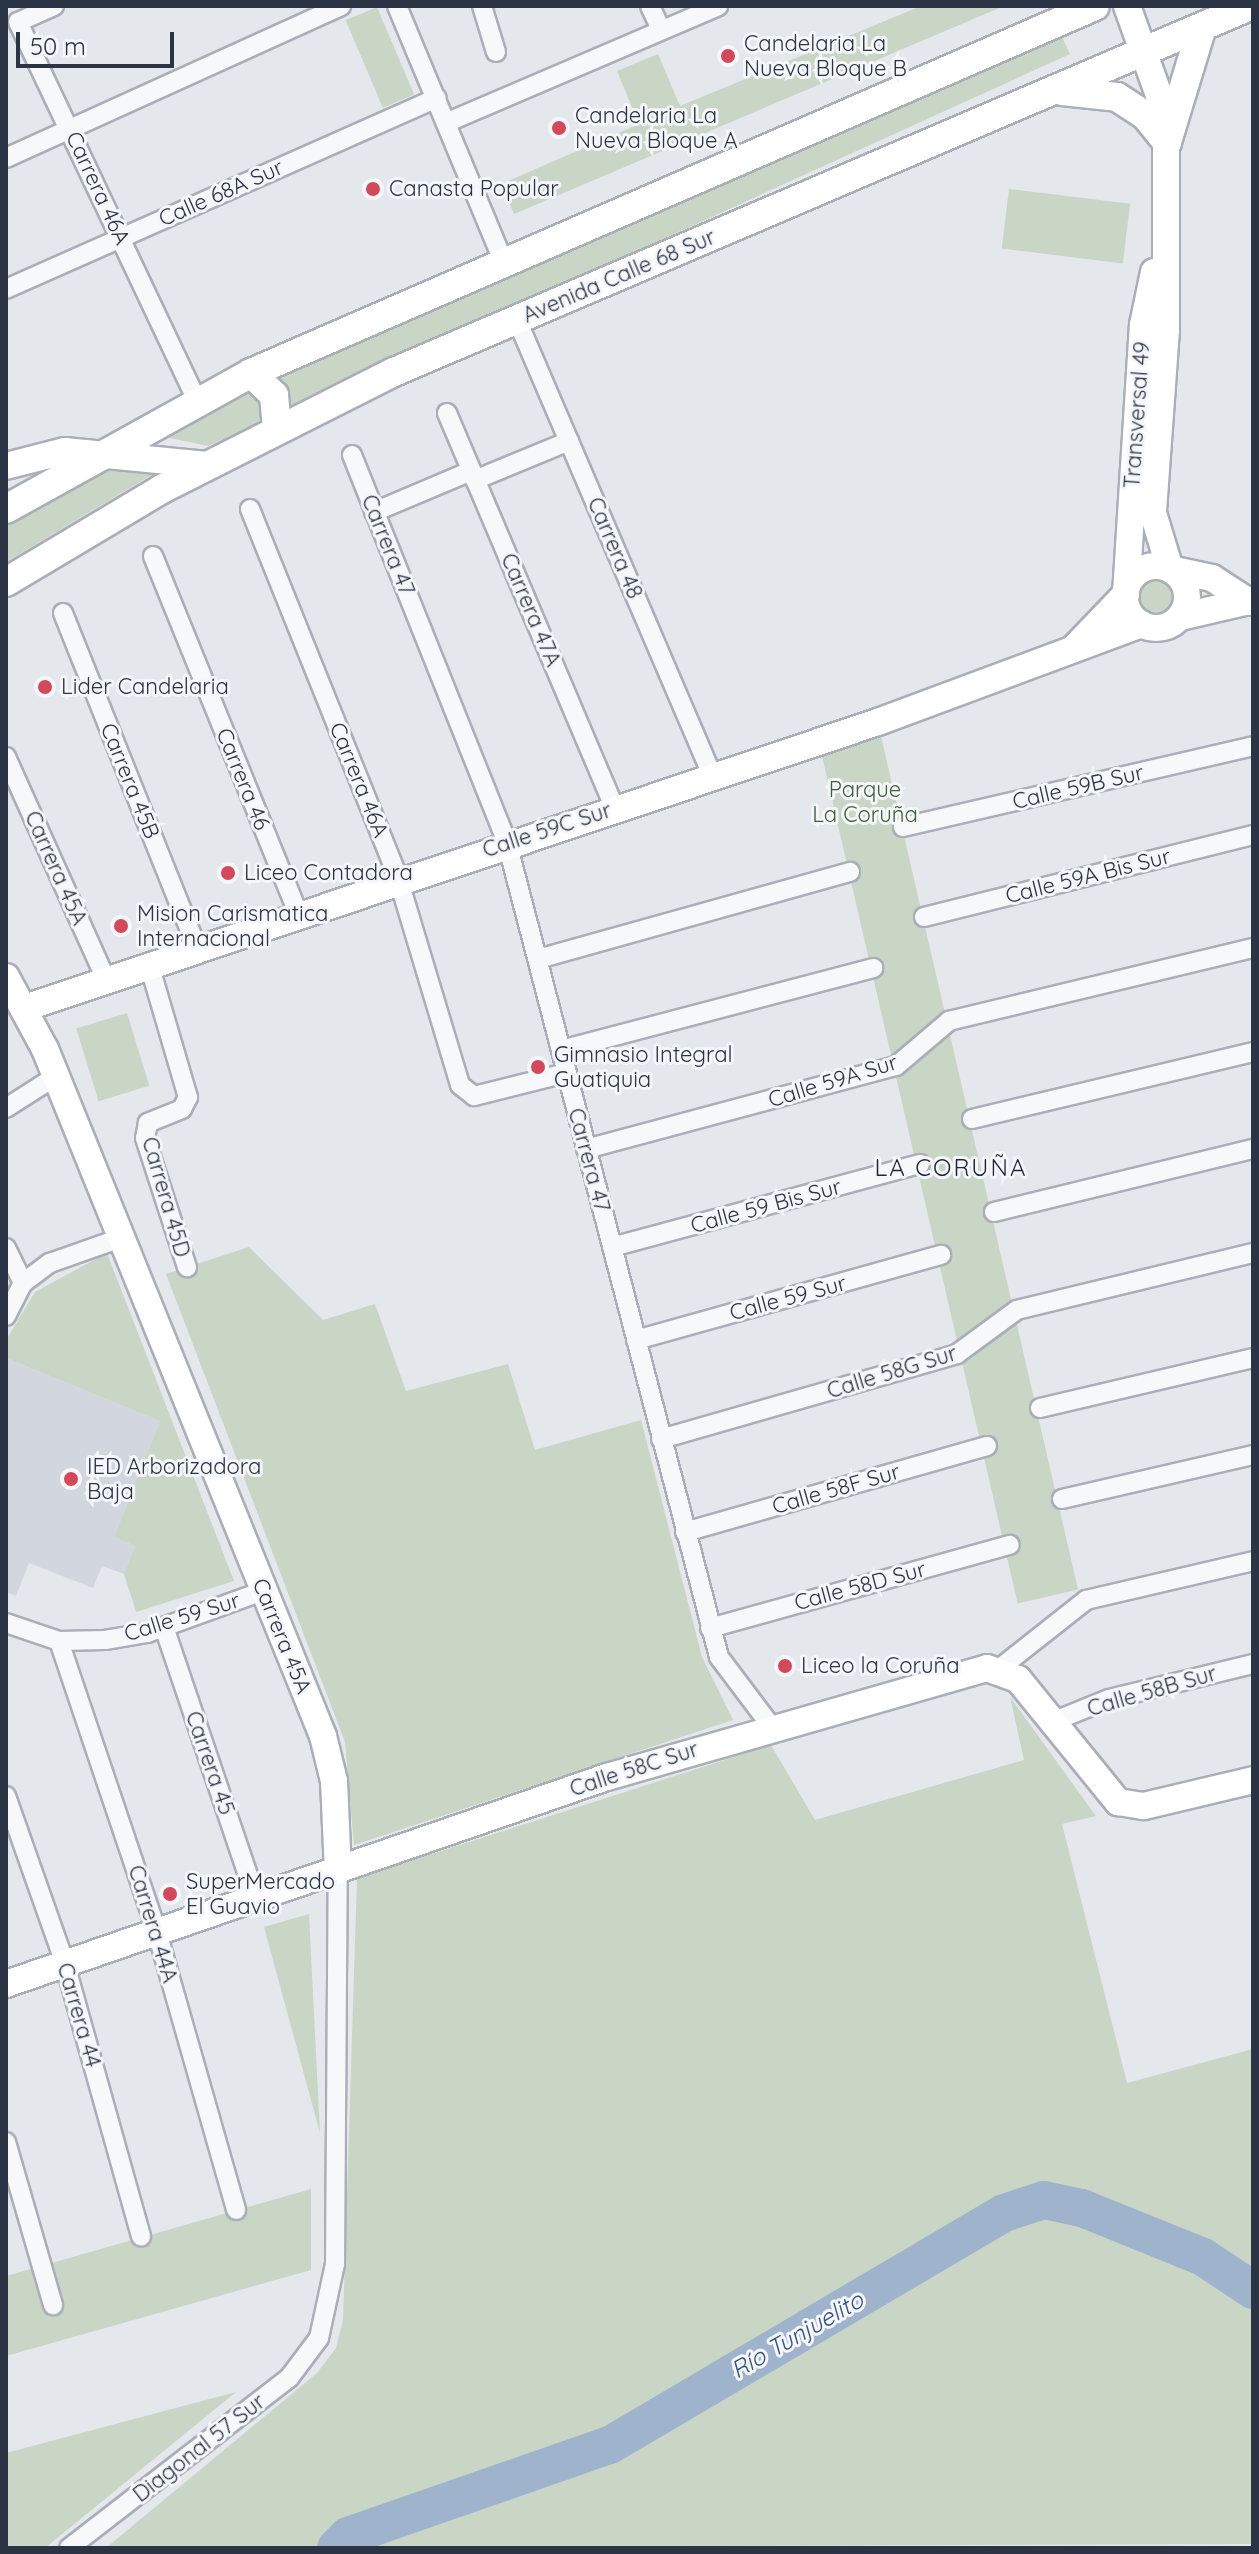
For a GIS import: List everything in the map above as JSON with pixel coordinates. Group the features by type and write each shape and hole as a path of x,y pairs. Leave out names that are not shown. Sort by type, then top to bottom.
{"main road":[{"path":"6,509 196,399 251,373 502,258 1095,6"},
{"name":"Avenida Calle 68 Sur","path":"6,582 277,427 517,320 1250,6"},
{"path":"1167,142 1202,27"},
{"path":"1049,92 1117,97 1145,115 1167,142"},
{"path":"251,373 274,395 277,427"}],"street":[{"name":"Carrera 46A","path":"54,6 18,22 196,399"},
{"path":"6,158 341,6"},
{"path":"397,6 448,122 502,258"},
{"path":"482,6 496,52"},
{"path":"650,6 661,30"},
{"path":"448,122 718,6"},
{"name":"Transversal 49","path":"1127,6 1163,95 1167,142 1161,238 1166,330 1153,513 1170,569"},
{"name":"Calle 68A Sur","path":"6,289 437,98"},
{"name":"Transversal 49","path":"1126,594 1143,325 1161,238"},
{"name":"Carrera 48","path":"517,320 713,777"},
{"name":"Carrera 47A","path":"447,413 615,808"},
{"path":"374,512 569,441"},
{"path":"6,466 41,454 103,451 209,465"},
{"name":"Carrera 47","path":"352,455 507,843 710,1628 731,1680 771,1726"},
{"name":"Carrera 46A","path":"250,509 398,878 460,1085 474,1096 566,1073"},
{"name":"Carrera 46","path":"153,556 298,913"},
{"path":"1143,569 1170,569 1212,578 1252,608 1180,617 1164,627 1141,624 1126,594 1143,569"},
{"path":"1170,569 1187,593 1180,617"},
{"name":"Calle 59C Sur","path":"1070,653 1126,594"},
{"name":"Carrera 45B","path":"63,613 197,948"},
{"name":"Calle 59C Sur","path":"25,1008 398,878 713,777 1070,653 1141,624"},
{"name":"Calle 59B Sur","path":"903,827 1253,746"},
{"name":"Carrera 45A","path":"6,757 106,979"},
{"name":"Calle 59A Bis Sur","path":"924,917 1253,835"},
{"path":"538,959 850,872"},
{"name":"Calle 59A Sur","path":"586,1149 896,1066 949,1021 1253,948"},
{"name":"Carrera 45D","path":"149,964 188,1097 182,1109 148,1123 145,1138 187,1267"},
{"path":"561,1050 873,968"},
{"name":"Carrera 45A","path":"6,977 25,1008 56,1076 323,1736 334,1781 338,1871 335,2251 319,2338"},
{"path":"972,1119 1253,1052"},
{"path":"6,1108 56,1076"},
{"path":"994,1212 1253,1149"},
{"name":"Calle 59 Bis Sur","path":"612,1247 920,1164"},
{"path":"6,1316 23,1283 50,1263 121,1238"},
{"path":"6,1248 23,1283"},
{"name":"Calle 58G Sur","path":"661,1439 957,1354 1017,1310 1253,1253"},
{"name":"Calle 59 Sur","path":"636,1340 941,1255"},
{"path":"1040,1408 1253,1358"},
{"name":"Calle 58F Sur","path":"685,1532 987,1446"},
{"path":"1062,1499 1253,1455"},
{"name":"Calle 58D Sur","path":"710,1628 1010,1545"},
{"name":"Calle 58C Sur","path":"6,1984 771,1726 1000,1668 1086,1600 1253,1561"},
{"name":"Calle 59 Sur","path":"6,1623 59,1641 164,1627 263,1591"},
{"name":"Carrera 45","path":"164,1627 256,1899"},
{"name":"Carrera 44A","path":"59,1641 157,1932 236,2210"},
{"name":"Calle 58B Sur","path":"1052,1722 1109,1699 1253,1664"},
{"path":"1000,1668 1018,1679 1111,1796 1134,1807 1253,1780"},
{"name":"Carrera 44","path":"6,1796 65,1964 141,2237"},
{"path":"6,2142 53,2305"},
{"name":"Diagonal 57 Sur","path":"69,2548 289,2378 319,2338"}],"shaded area":[{"name":"IED Arborizadora Baja","path":"6,1358 160,1421 114,1537 135,1546 124,1574 102,1566 93,1588 29,1563 16,1596 6,1592"}],"green space":[{"path":"921,6 1004,6 514,214 501,184 639,124 617,71 658,54 680,106"},
{"path":"377,7 414,94 383,108 346,20"},
{"path":"1062,37 1070,54 208,446 160,436 343,344"},
{"path":"1009,189 1130,204 1123,263 1002,249"},
{"path":"107,465 158,471 6,562 6,527"},
{"path":"1157,569 1178,577 1186,598 1178,619 1157,627 1136,619 1128,598 1136,577"},
{"name":"Parque La Coruña","path":"881,736 1078,1590 1018,1603 821,750"},
{"path":"127,1013 149,1086 99,1101 76,1028"},
{"path":"249,1247 323,1320 375,1304 406,1391 508,1364 535,1450 641,1420 702,1657 733,1720 354,1845 345,1742 166,1274"},
{"path":"107,1253 234,1581 136,1612 124,1574 135,1546 114,1537 160,1421 6,1358 6,1340 35,1292"},
{"path":"1010,1697 1096,1816 1062,1824 1127,2083 1253,2049 1253,2544 106,2548 317,2373 336,2348 343,2320 357,1878 771,1745 815,1820 1024,1760"},
{"path":"309,1914 320,2133 264,1927"},
{"path":"311,2189 311,2270 6,2356 6,2276"},
{"path":"236,2392 45,2548 6,2548 6,2453"}],"waterway":[{"name":"Río Tunjuelito","path":"336,2548 348,2536 610,2445 1004,2213 1044,2200 1082,2208 1203,2257 1253,2290"}],"place":[{"name":"Candelaria La Nueva Bloque B","path":"728,56"},
{"name":"Candelaria La Nueva Bloque A","path":"559,128"},
{"name":"Canasta Popular","path":"373,189"},
{"name":"Lider Candelaria","path":"45,687"},
{"name":"Liceo Contadora","path":"228,873"},
{"name":"Mision Carismatica Internacional","path":"121,926"},
{"name":"Gimnasio Integral Guatiquia","path":"538,1067"},
{"name":"IED Arborizadora Baja","path":"71,1479"},
{"name":"Liceo la Coruña","path":"785,1666"},
{"name":"SuperMercado El Guavio","path":"170,1894"}],"district":[{"name":"LA CORUÑA","path":"951,1168"}]}
